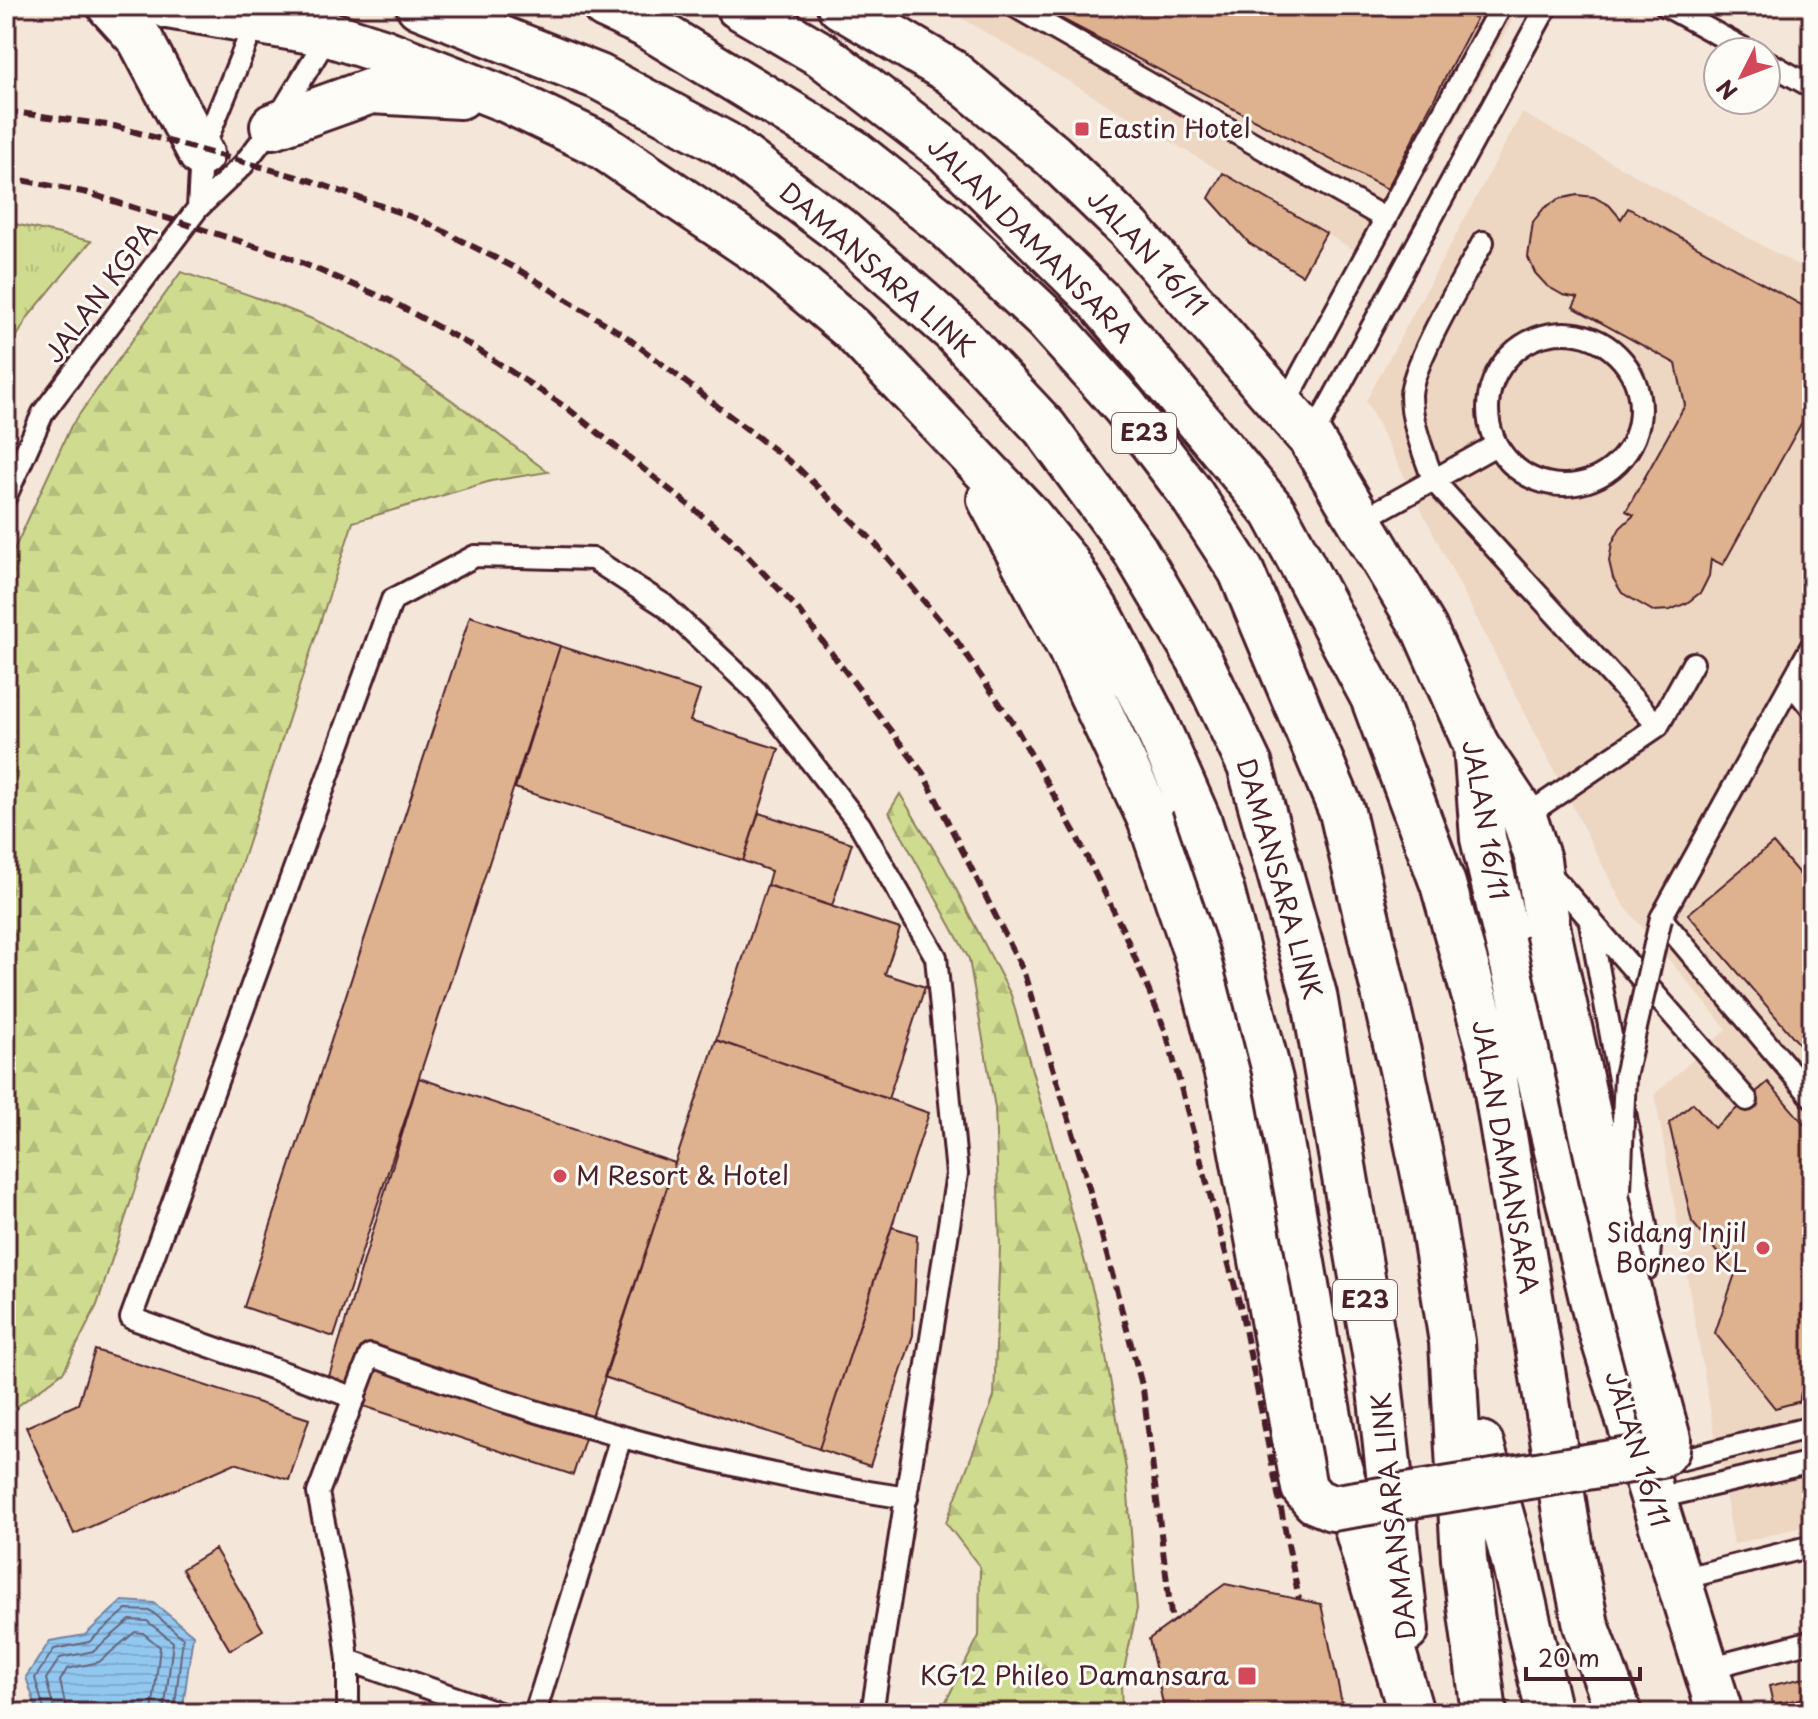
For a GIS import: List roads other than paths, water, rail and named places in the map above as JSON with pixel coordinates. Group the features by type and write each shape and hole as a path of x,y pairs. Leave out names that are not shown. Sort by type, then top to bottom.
{"main road":[{"path":"110,6 140,39 201,154"},
{"path":"168,6 329,34 507,100 599,144 765,256 852,329 1051,543 1103,621 1154,720 1199,822 1240,956 1270,1080 1336,1457 1413,1713"},
{"name":"DAMANSARA LINK","path":"419,6 599,77 725,144 838,229 954,331 1045,428 1134,549 1178,623 1250,766 1314,995 1378,1371 1413,1713"},
{"name":"E23","path":"605,6 644,24 852,151 948,227 1046,319 1125,407 1189,491 1241,571 1342,812 1402,1069 1430,1204 1452,1342 1464,1559 1484,1713"},
{"name":"JALAN DAMANSARA","path":"738,6 822,55 947,151 1100,302 1274,512 1373,697 1443,884 1491,1055 1574,1565 1586,1625 1619,1713"},
{"name":"JALAN 16/11","path":"840,6 950,71 1052,155 1129,229 1298,422 1362,520 1424,628 1476,745 1483,838 1595,1311 1720,1713"},
{"path":"273,126 371,91 507,100"},
{"path":"960,442 1069,646 1150,819 1197,956 1229,1081 1304,1488 1315,1501 1332,1508 1661,1455 1667,1449 1668,1439 1618,1251 1548,931 1538,860 1524,817 1476,745"},
{"path":"1452,1342 1513,1557 1549,1713"}],"lane":[{"path":"1014,6 1386,219"},
{"path":"1298,422 1386,219 1501,6"},
{"path":"1298,422 1547,6"},
{"path":"1666,6 1721,36"},
{"path":"198,208 201,154 256,20"},
{"name":"JALAN KGPA","path":"6,496 43,413 198,208 243,165 273,126 329,34"},
{"path":"1782,70 1812,87"},
{"path":"1483,242 1427,347 1411,393 1418,433 1433,480 1658,726"},
{"path":"1568,333 1594,338 1616,353 1632,374 1640,397 1640,421 1633,444 1619,464 1600,478 1577,485 1553,485 1530,478 1510,464 1496,445 1488,419 1489,392 1500,367 1517,348 1541,336 1568,333"},
{"path":"1362,520 1496,445"},
{"path":"355,1398 131,1318 392,600 475,556 593,559 664,605 757,692 860,825 936,957 957,1174 872,1713"},
{"path":"1618,1251 1625,1076 1661,918 1812,645"},
{"path":"1524,817 1658,726 1693,663"},
{"path":"1791,683 1812,709"},
{"path":"1538,860 1747,1100"},
{"path":"1589,917 1650,1247 1648,1268 1632,1283 1612,1288 1595,1311"},
{"path":"1661,918 1812,1097"},
{"path":"348,1713 348,1660 318,1493 370,1355 527,1410 621,1437 793,1481 907,1498"},
{"path":"1648,1484 1812,1427"},
{"path":"535,1713 621,1437"},
{"path":"1648,1484 1812,1462"},
{"path":"1677,1580 1812,1546"},
{"path":"1705,1669 1812,1641"},
{"path":"348,1660 449,1704 499,1713"}],"water":[{"path":"122,1601 154,1603 193,1635 182,1713 38,1713 26,1677 50,1641 85,1635"}],"railway":[{"path":"6,111 114,126 312,181 423,221 519,270 624,335 798,468 873,541 954,637 1015,726 1075,833 1124,932 1166,1032 1241,1309 1299,1599"},
{"path":"6,177 88,193 283,255 389,300 472,346 567,408 729,537 797,608 923,773 1023,970 1082,1162 1143,1389 1172,1622"}],"place":[{"name":"Eastin Hotel","path":"1082,129"},
{"name":"M Resort & Hotel","path":"560,1176"},
{"name":"Sidang Injil Borneo KL","path":"1763,1248"},
{"name":"KG12 Phileo Damansara","path":"1247,1676"}]}
